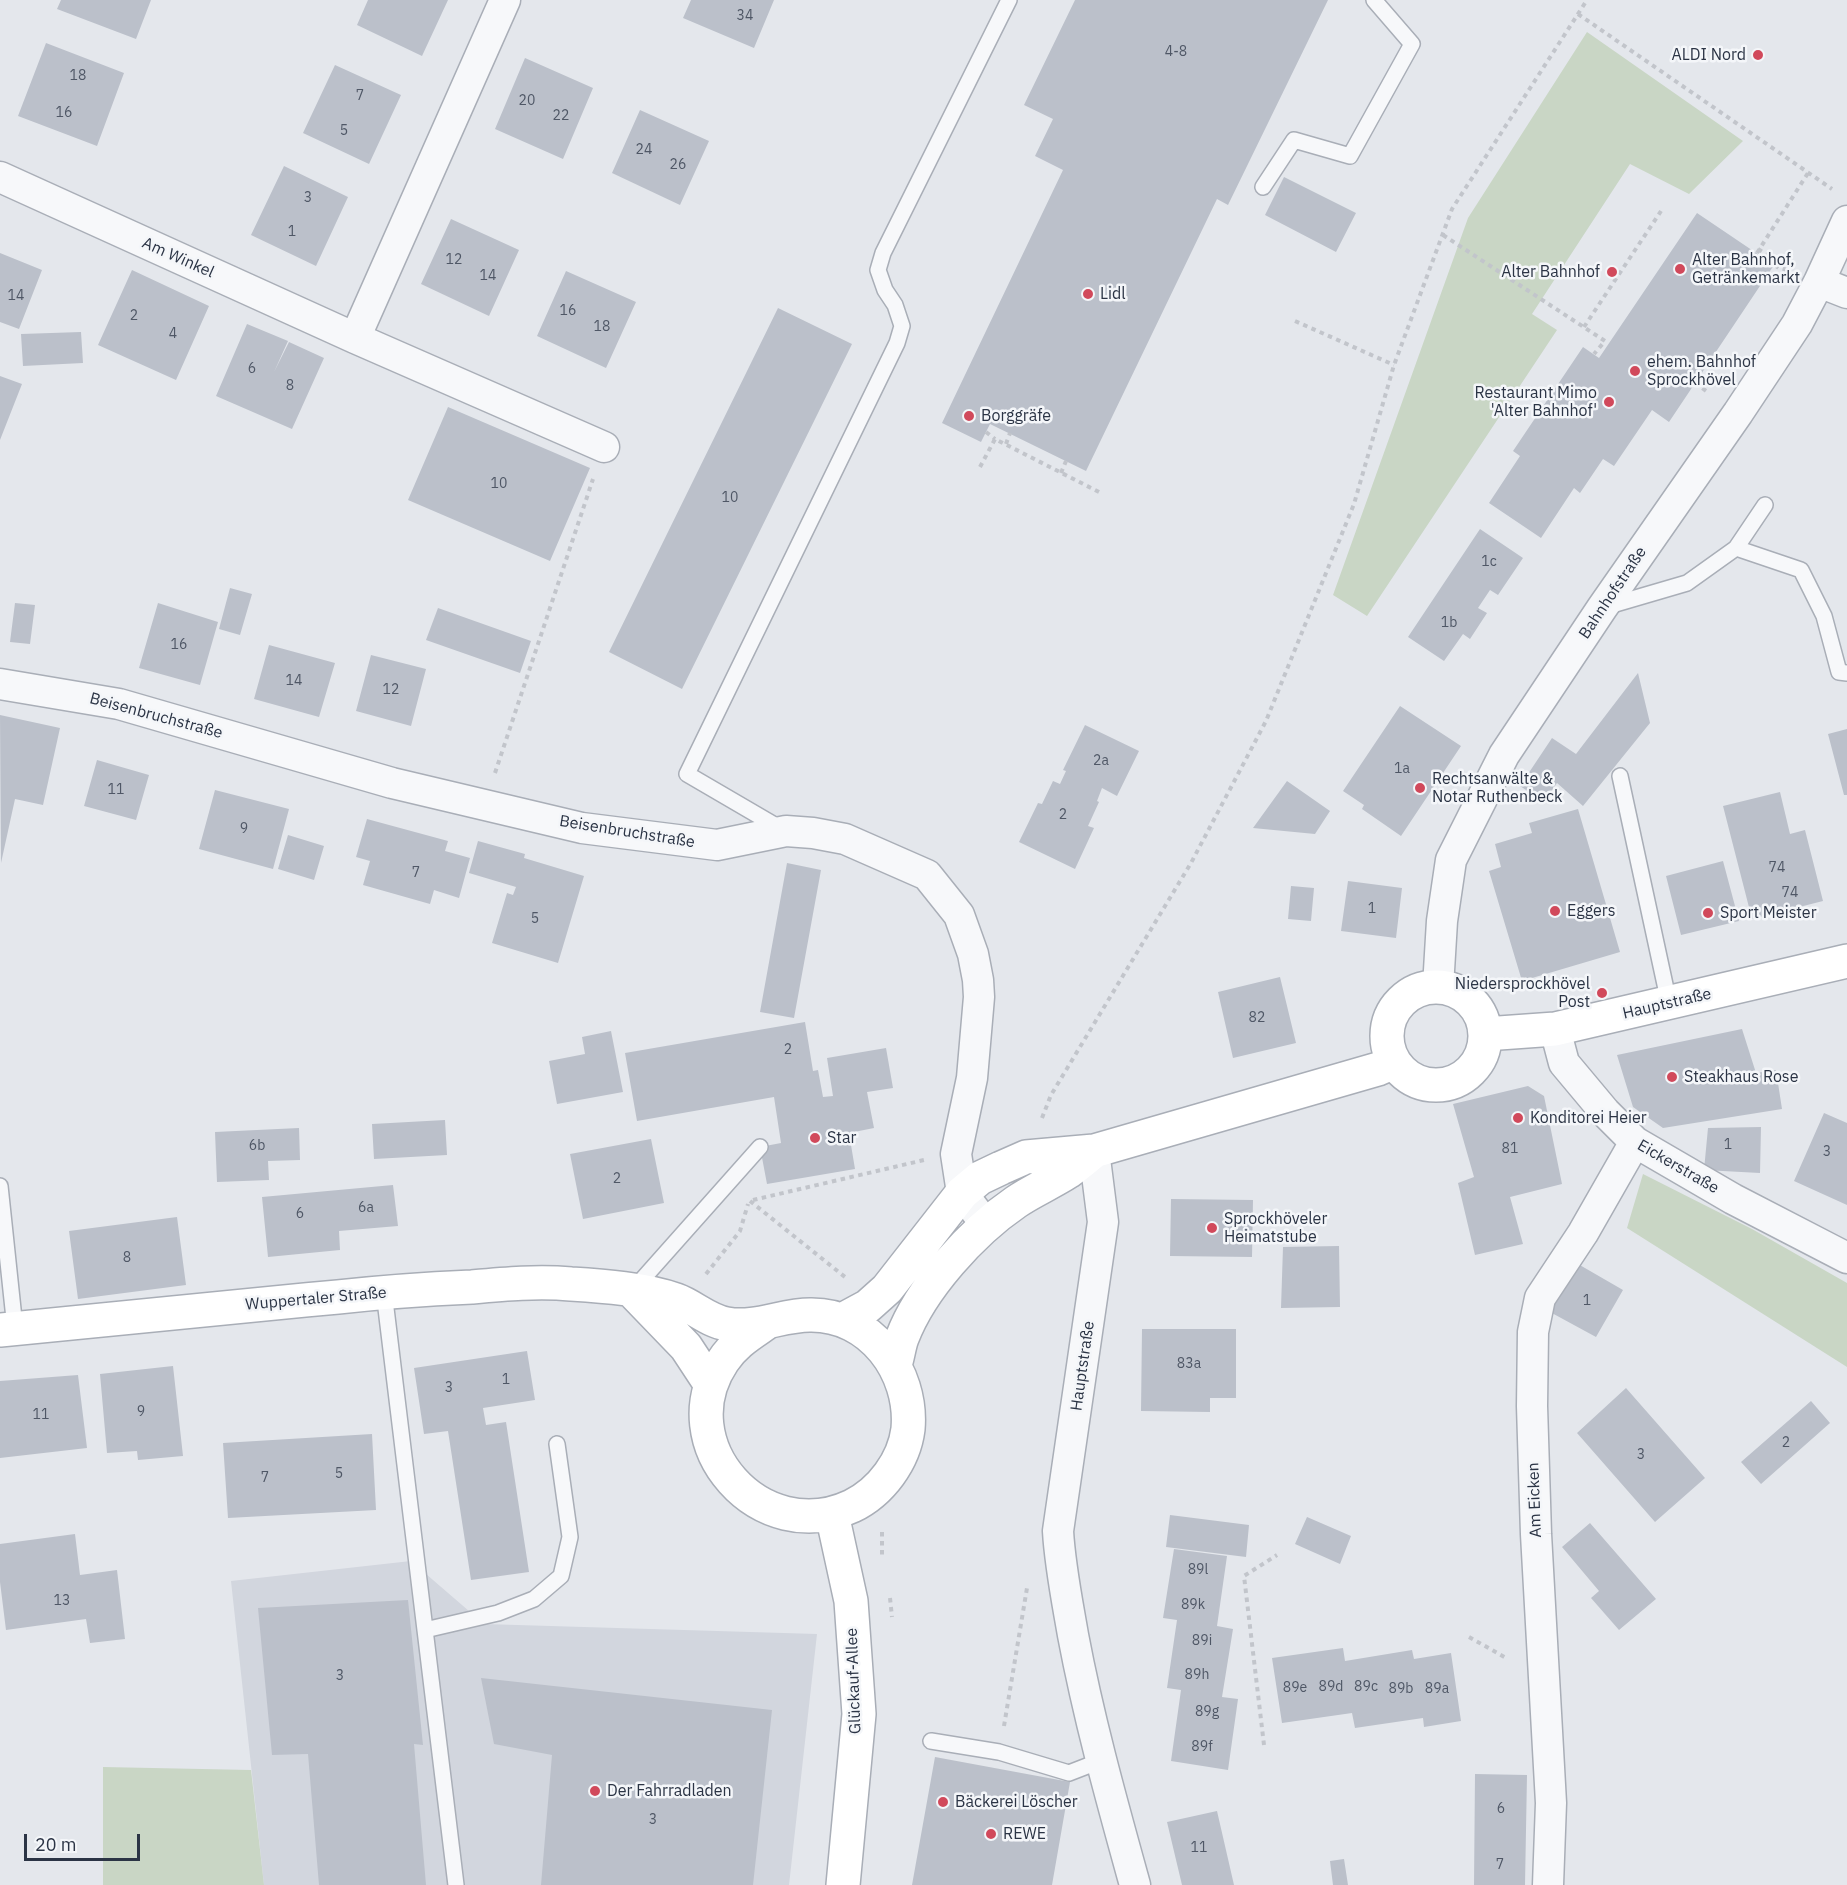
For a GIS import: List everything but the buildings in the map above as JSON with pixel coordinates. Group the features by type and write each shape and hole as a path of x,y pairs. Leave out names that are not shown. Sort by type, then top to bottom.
{"main road":[{"name":"Hauptstraße","path":"1485,1034 1555,1029 1847,961"},
{"path":"1427,988 1450,989 1462,994 1471,1002 1484,1022 1485,1034 1484,1048 1478,1062 1469,1073 1457,1081 1443,1085 1429,1085 1416,1081 1403,1073 1389,1051 1388,1027 1397,1006 1415,992 1427,988"},
{"path":"842,1320 868,1306 887,1289 962,1192 980,1178 1026,1157 1094,1151 1378,1069 1394,1062"},
{"path":"896,1365 902,1339 913,1316 931,1287 957,1256 987,1226 1015,1203 1069,1171 1094,1151"},
{"name":"Wuppertaler Straße","path":"8,1329 384,1292 532,1283 569,1284 632,1291 676,1300 725,1324 765,1324"},
{"path":"632,1291 686,1347 711,1385"},
{"path":"812,1314 842,1320 872,1338 896,1365 905,1386 909,1409 907,1433 901,1455 889,1476 873,1493 854,1506 832,1514 805,1516 779,1512 755,1502 734,1485 719,1463 710,1438 707,1412 711,1385 721,1363 737,1343 765,1324 783,1317 812,1314"},
{"name":"Glückauf-Allee","path":"832,1514 851,1601 859,1714 843,1885"}],"street":[{"path":"355,338 505,0"},
{"name":"Am Winkel","path":"0,177 355,338 604,447"},
{"name":"Bahnhofstraße","path":"1438,987 1442,921 1451,860 1504,755 1797,324 1847,221"},
{"path":"1819,282 1847,292"},
{"name":"Beisenbruchstraße","path":"0,684 119,704 392,783 582,828 717,846 786,831 813,833 845,839 927,875 959,915 973,954 979,997 972,1078 956,1154 962,1192"},
{"name":"Eickerstraße","path":"1555,1029 1564,1063 1605,1112 1635,1143 1733,1199 1847,1258"},
{"name":"Am Eicken","path":"1548,1885 1551,1803 1536,1534 1532,1406 1533,1332 1540,1298 1583,1233 1635,1143"},
{"name":"Hauptstraße","path":"1094,1151 1103,1222 1058,1531 1059,1559 1100,1761 1135,1885"},
{"path":"962,1192 987,1226"}],"lane":[{"path":"786,831 687,774 897,343 902,326 895,305 885,290 878,270 883,252 1009,0"},
{"path":"1263,187 1294,140 1350,156 1412,44 1374,0"},
{"path":"1602,608 1687,583 1736,548 1765,505"},
{"path":"1736,548 1801,570 1824,616 1839,672 1847,673"},
{"path":"1620,776 1669,1004"},
{"path":"632,1291 760,1147"},
{"path":"0,1186 8,1329"},
{"path":"384,1292 456,1885"},
{"path":"425,1630 498,1612 534,1599 561,1576 570,1537 557,1444"},
{"path":"931,1742 999,1752 1070,1773 1100,1761"}],"path":[{"path":"1041,1121 1052,1095 1191,863 1266,721 1354,504 1394,365 1452,209 1587,0"},
{"path":"1578,14 1837,193"},
{"path":"1777,267 1779,262 1757,251 1808,173"},
{"path":"1584,327 1661,211"},
{"path":"1443,235 1605,341 1594,354"},
{"path":"1296,321 1394,365"},
{"path":"1695,383 1704,390"},
{"path":"986,432 995,439 1099,492"},
{"path":"1006,444 1010,433"},
{"path":"980,467 995,439"},
{"path":"484,805 604,447"},
{"path":"1061,473 1066,461"},
{"path":"749,1200 928,1159"},
{"path":"749,1200 852,1282"},
{"path":"705,1315 711,1294 701,1280 740,1231 749,1200"},
{"path":"1264,1745 1244,1576 1277,1555"},
{"path":"999,1752 1029,1580"}],"shaded area":[{"path":"411,1561 484,1624 817,1634 789,1885 264,1885 231,1581"}],"green space":[{"path":"1587,32 1743,141 1689,194 1630,164 1532,314 1557,330 1367,616 1333,595 1468,218"},
{"path":"1643,1174 1752,1229 1847,1283 1847,1367 1627,1228"},
{"path":"103,1767 251,1770 264,1885 103,1885"}],"place":[{"name":"ALDI Nord","path":"1758,55"},
{"name":"Alter Bahnhof, Getränkemarkt","path":"1680,269"},
{"name":"Alter Bahnhof","path":"1612,272"},
{"name":"Lidl","path":"1088,294"},
{"name":"ehem. Bahnhof Sprockhövel","path":"1635,371"},
{"name":"Restaurant Mimo 'Alter Bahnhof'","path":"1609,402"},
{"name":"Borggräfe","path":"969,416"},
{"name":"Rechtsanwälte & Notar Ruthenbeck","path":"1420,788"},
{"name":"Eggers","path":"1555,911"},
{"name":"Sport Meister","path":"1708,913"},
{"name":"Niedersprockhövel Post","path":"1602,993"},
{"name":"Steakhaus Rose","path":"1672,1077"},
{"name":"Konditorei Heier","path":"1518,1118"},
{"name":"Star","path":"815,1138"},
{"name":"Sprockhöveler Heimatstube","path":"1212,1228"},
{"name":"Der Fahrradladen","path":"595,1791"},
{"name":"Bäckerei Löscher","path":"943,1802"},
{"name":"REWE","path":"991,1834"}]}
